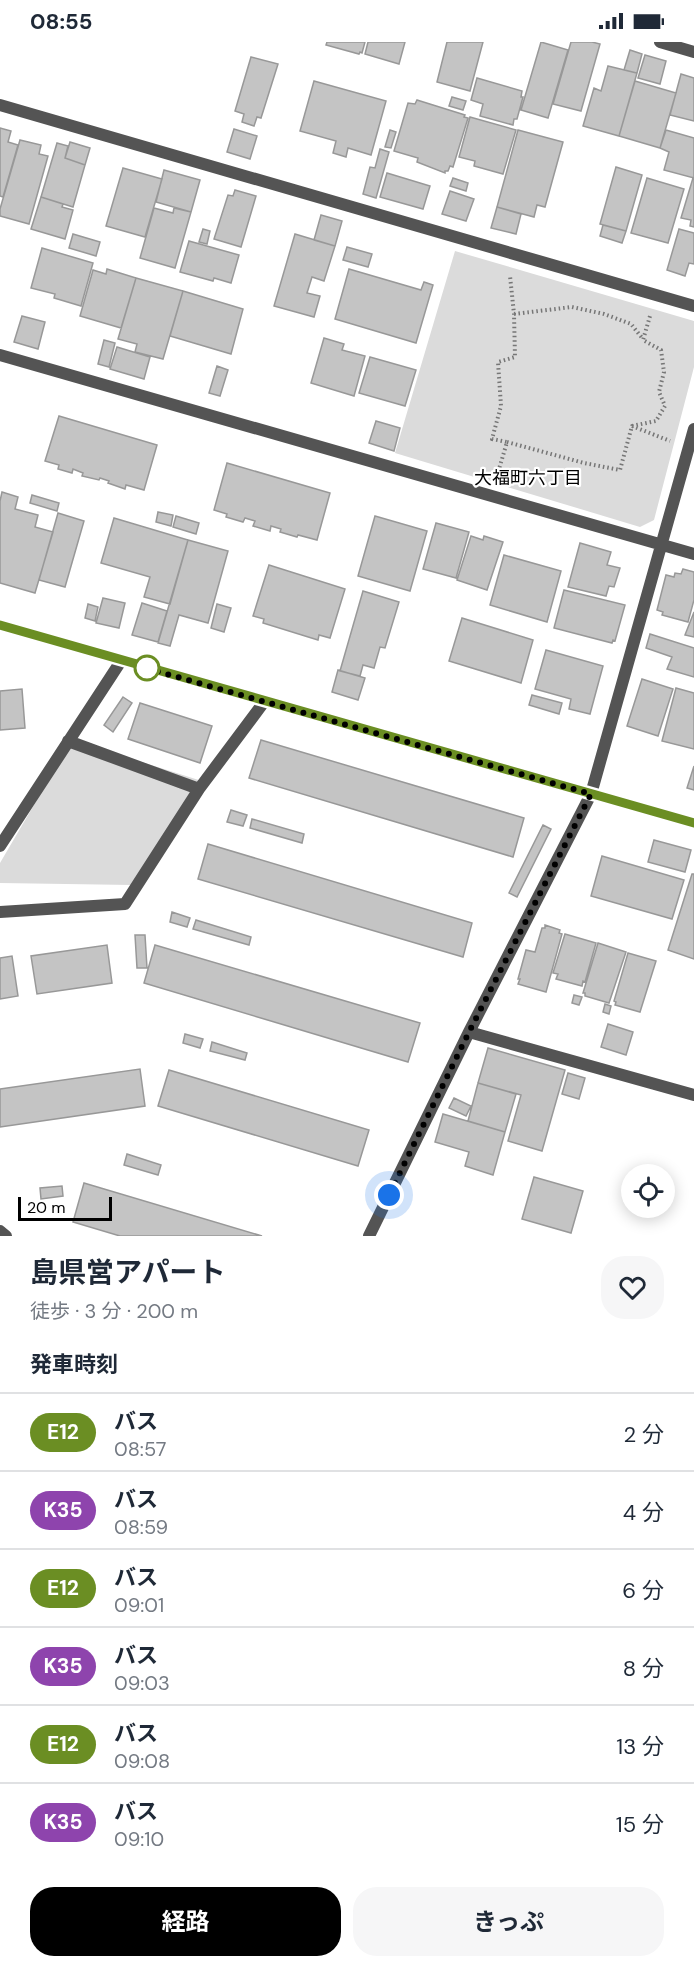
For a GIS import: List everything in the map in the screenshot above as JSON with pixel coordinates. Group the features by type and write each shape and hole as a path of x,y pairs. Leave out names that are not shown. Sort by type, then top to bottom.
{"street":[{"path":"660,42 694,52"},
{"path":"0,105 694,306"},
{"path":"0,355 694,554"},
{"path":"369,1236 469,1032 591,794 694,429"},
{"path":"0,625 694,824"},
{"path":"0,846 121,661"},
{"path":"0,912 125,904 199,789 264,702"},
{"path":"69,741 199,789"},
{"path":"469,1032 694,1095"},
{"path":"0,1231 6,1236"}],"path":[{"path":"507,252 514,314 515,357 498,362 501,406 492,439 620,470 632,426"},
{"path":"644,340 647,320 661,296"},
{"path":"514,314 572,307 604,314 631,324 644,340 661,350 663,372 659,392 665,406 656,422 632,426"},
{"path":"632,426 689,448"},
{"path":"492,495 507,442"}],"shaded area":[{"path":"455,251 694,321 694,367 654,520 640,527 395,453"},
{"path":"72,740 205,782 132,885 0,883 0,863"}],"building":[{"path":"327,42 365,42 362,53 359,54 326,45"},
{"path":"368,42 405,42 399,64 365,54"},
{"path":"447,42 483,42 470,91 437,82"},
{"path":"541,42 568,50 548,118 521,110"},
{"path":"571,42 600,44 581,111 553,104"},
{"path":"630,50 642,54 637,73 624,70"},
{"path":"645,55 666,61 660,84 638,78"},
{"path":"251,57 278,64 261,118 257,117 254,126 242,122 244,114 235,111"},
{"path":"608,66 637,73 619,136 583,126 594,88 601,91"},
{"path":"681,74 694,78 694,121 670,115"},
{"path":"477,78 522,91 521,97 523,97 513,125 480,116 483,104 471,100"},
{"path":"314,81 386,101 371,155 348,148 346,157 333,153 336,141 300,131"},
{"path":"635,81 676,93 660,148 619,136"},
{"path":"452,97 466,101 463,110 449,106"},
{"path":"417,100 465,115 464,117 468,118 453,167 450,166 445,173 417,162 418,158 394,151 408,103 415,104"},
{"path":"470,117 516,130 503,174 474,166 475,161 459,157"},
{"path":"0,128 11,131 8,142 18,145 3,197 0,196"},
{"path":"234,129 257,136 250,159 227,152"},
{"path":"390,130 396,132 391,148 385,147"},
{"path":"518,130 563,142 545,207 537,205 534,217 497,207"},
{"path":"666,130 694,138 694,178 664,170 669,152 660,148"},
{"path":"20,140 41,145 39,154 48,156 29,224 0,216"},
{"path":"70,142 90,148 85,165 65,158"},
{"path":"57,143 68,146 65,158 85,165 73,207 41,197"},
{"path":"380,149 389,152 376,198 363,194 370,167 375,168"},
{"path":"616,167 642,175 626,231 600,224"},
{"path":"123,168 162,179 145,237 106,226"},
{"path":"164,170 200,180 191,212 156,202"},
{"path":"387,173 430,186 423,209 380,197"},
{"path":"453,178 468,183 466,191 450,186"},
{"path":"647,178 684,189 668,243 631,233"},
{"path":"693,178 694,227 690,226 691,220 681,218"},
{"path":"235,190 256,196 241,247 214,239 228,195 233,196"},
{"path":"450,191 474,199 466,221 442,214"},
{"path":"41,197 73,210 65,239 31,229"},
{"path":"497,207 521,214 516,234 491,228"},
{"path":"154,208 173,213 174,208 191,212 175,268 140,258"},
{"path":"321,215 342,221 335,246 314,240"},
{"path":"603,225 626,231 622,243 600,236"},
{"path":"203,229 210,231 207,244 199,242"},
{"path":"679,229 694,233 694,264 689,263 685,276 667,270"},
{"path":"73,234 100,242 96,256 69,248"},
{"path":"295,234 335,246 324,281 312,277 307,293 320,296 314,317 274,306"},
{"path":"189,241 239,255 231,283 214,278 213,281 180,272"},
{"path":"347,247 372,254 368,267 343,260"},
{"path":"42,248 93,263 81,306 54,298 55,294 31,288"},
{"path":"107,269 136,278 121,328 80,316 93,270 106,274"},
{"path":"349,269 421,290 424,282 433,285 416,343 335,319"},
{"path":"136,278 183,291 163,359 135,352 137,344 118,339"},
{"path":"183,291 243,309 231,354 170,336"},
{"path":"22,316 45,322 38,349 14,342"},
{"path":"324,338 344,344 342,350 365,356 354,396 311,383"},
{"path":"104,340 115,343 109,367 98,364"},
{"path":"117,347 150,357 144,379 110,369"},
{"path":"370,357 416,370 405,406 359,393"},
{"path":"217,366 228,370 220,396 209,393"},
{"path":"59,416 157,445 144,490 126,485 125,489 100,478 99,480 82,476 83,473 73,469 72,473 58,469 59,465 45,461"},
{"path":"376,421 400,428 394,451 369,443"},
{"path":"227,463 330,493 317,540 280,532 281,529 271,526 270,531 253,526 255,521 245,518 243,522 226,517 227,514 214,510"},
{"path":"2,492 18,497 15,509 38,515 35,527 53,532 35,593 0,583 0,501"},
{"path":"32,495 59,503 57,511 30,503"},
{"path":"158,512 173,515 171,526 156,522"},
{"path":"58,513 84,521 65,587 39,580"},
{"path":"176,516 199,523 196,534 173,527"},
{"path":"375,516 427,531 410,591 358,576"},
{"path":"114,518 188,540 170,604 144,597 150,577 101,563"},
{"path":"436,523 469,532 456,578 423,569"},
{"path":"471,536 483,540 484,536 503,542 487,590 457,580"},
{"path":"188,540 228,551 208,623 179,615 170,646 158,643"},
{"path":"580,543 611,552 607,565 620,568 614,587 609,586 606,596 568,587"},
{"path":"504,555 561,571 547,622 490,605"},
{"path":"269,565 345,589 330,638 319,635 318,640 263,623 264,619 253,616"},
{"path":"683,569 694,572 694,600 688,622 662,615 663,612 657,610 666,575 674,577 675,573 681,574"},
{"path":"564,590 625,605 615,641 613,640 612,643 554,628"},
{"path":"363,591 399,602 385,648 380,647 374,668 363,665 360,676 340,671"},
{"path":"103,598 125,603 119,628 96,623"},
{"path":"142,603 167,611 158,642 132,635"},
{"path":"88,604 98,607 95,621 85,618"},
{"path":"217,604 231,608 224,632 211,628"},
{"path":"694,612 694,637 685,635"},
{"path":"462,618 533,640 521,683 449,661"},
{"path":"650,634 694,648 694,677 667,669 672,657 646,648"},
{"path":"546,650 603,666 590,714 569,709 571,699 535,689"},
{"path":"338,670 365,678 358,700 332,692"},
{"path":"642,679 673,689 658,736 627,726"},
{"path":"676,688 694,693 694,749 662,741"},
{"path":"22,689 25,728 0,730 0,691"},
{"path":"532,695 562,703 559,714 529,705"},
{"path":"123,697 132,703 113,732 104,725"},
{"path":"140,703 212,726 200,763 128,739"},
{"path":"261,740 524,818 513,857 249,778"},
{"path":"694,766 694,790 687,788"},
{"path":"231,810 247,815 243,826 227,822"},
{"path":"252,819 304,834 302,843 250,828"},
{"path":"543,825 551,829 517,897 509,893"},
{"path":"654,840 691,850 685,872 648,862"},
{"path":"208,844 472,923 463,957 198,879"},
{"path":"602,856 684,880 672,919 591,896"},
{"path":"692,874 694,874 694,959 668,950"},
{"path":"172,912 190,918 187,927 170,922"},
{"path":"196,920 251,937 249,945 193,929"},
{"path":"545,925 560,930 559,933 562,934 546,992 518,984 526,950 535,952"},
{"path":"565,934 596,943 582,986 556,979 558,974 553,973"},
{"path":"135,935 145,935 147,968 137,968"},
{"path":"598,943 626,952 609,1003 585,996 583,993"},
{"path":"107,945 112,983 37,994 31,956"},
{"path":"155,945 420,1023 408,1062 144,983"},
{"path":"628,953 656,961 640,1012 615,1005 614,1001"},
{"path":"12,956 18,996 0,999 0,958"},
{"path":"574,995 582,997 579,1005 572,1003"},
{"path":"605,1004 611,1006 609,1014 603,1012"},
{"path":"608,1024 633,1032 626,1055 601,1047"},
{"path":"185,1034 203,1039 200,1048 183,1043"},
{"path":"212,1042 247,1053 245,1060 210,1051"},
{"path":"488,1048 565,1070 542,1151 508,1141 521,1095 478,1083"},
{"path":"140,1069 145,1106 0,1127 0,1089"},
{"path":"169,1070 369,1130 358,1166 158,1106"},
{"path":"568,1073 585,1078 579,1099 562,1094"},
{"path":"478,1083 516,1094 505,1132 468,1121"},
{"path":"454,1098 471,1106 466,1116 449,1108"},
{"path":"443,1114 505,1132 493,1175 465,1166 469,1152 435,1142"},
{"path":"127,1154 161,1165 158,1175 124,1165"},
{"path":"534,1177 583,1191 571,1233 522,1219"},
{"path":"84,1183 262,1236 120,1236 73,1222"},
{"path":"62,1186 63,1196 41,1199 40,1188"}],"bus line":[{"name":"E12","path":"0,625 694,823"}],"district":[{"name":"大福町六丁目","path":"528,478"}],"route":[{"path":"147,668 142,667 591,794 469,1032 389,1195"}]}
